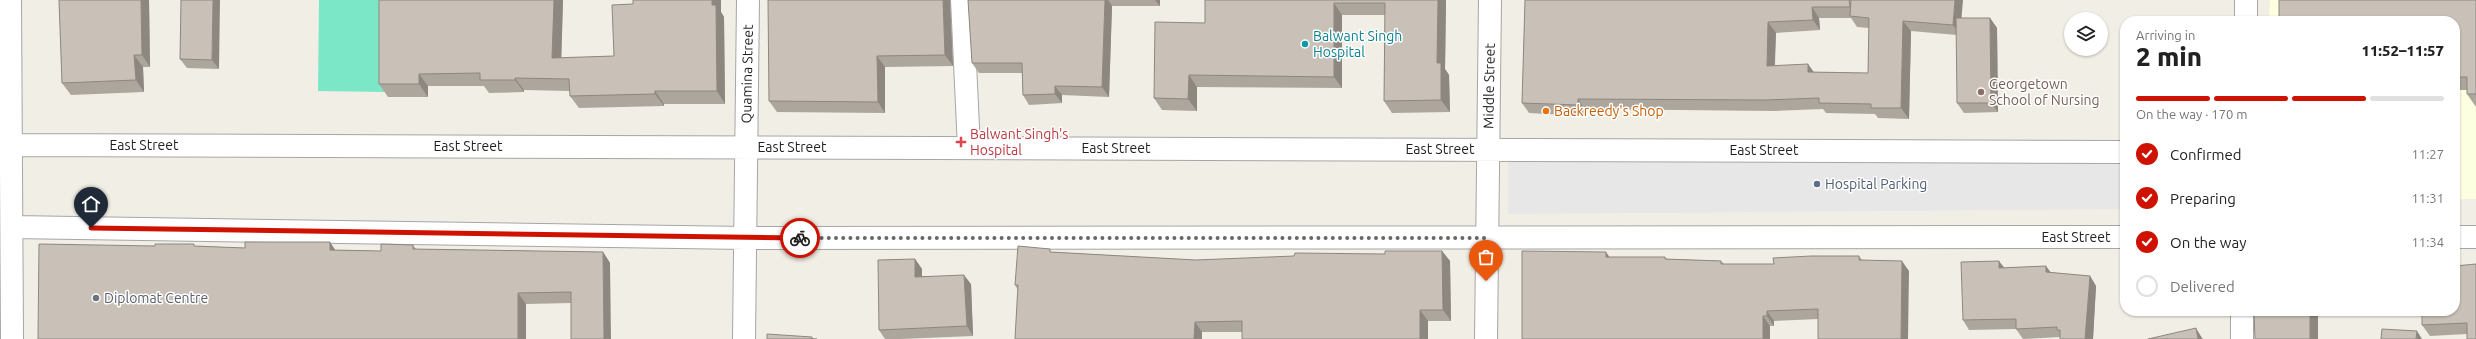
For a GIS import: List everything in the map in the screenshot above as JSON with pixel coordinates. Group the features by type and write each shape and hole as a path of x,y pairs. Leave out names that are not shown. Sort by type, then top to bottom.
{"street":[{"path":"10,0 5,145 12,227 12,339"},
{"name":"Quamina Street","path":"744,339 748,0"},
{"path":"962,0 969,148"},
{"name":"Middle Street","path":"1486,339 1490,0"},
{"path":"2246,0 2246,16"},
{"name":"East Street","path":"5,145 2120,152"},
{"name":"East Street","path":"12,227 746,238 2120,237"},
{"path":"2460,237 2476,237"},
{"path":"2242,316 2242,339"}],"shaded area":[{"path":"2270,0 2476,0 2476,199 2460,199 2460,16 2269,16"},
{"name":"Hospital Parking","path":"2120,158 2120,209 1508,214 1508,160"}],"green space":[{"path":"319,0 385,0 384,92 318,91"}],"building":[{"path":"59,0 141,0 142,55 134,55 136,80 62,83"},
{"path":"181,0 213,0 212,60 180,59"},
{"path":"379,0 554,0 552,58 614,56 612,5 633,4 633,0 712,0 712,5 716,5 717,91 655,91 655,94 570,96 569,79 515,78 515,80 480,80 480,73 419,74 419,84 379,84"},
{"path":"768,0 943,0 945,55 877,56 878,102 769,101"},
{"path":"968,0 1105,0 1102,87 1055,86 1055,94 1023,95 1022,63 972,63"},
{"path":"1205,0 1438,0 1437,63 1441,63 1441,100 1384,101 1385,3 1334,3 1334,77 1189,75 1188,99 1154,98 1155,22 1205,23"},
{"path":"1525,0 1849,0 1850,7 1812,7 1813,20 1768,22 1767,66 1808,64 1808,72 1868,73 1869,18 1850,16 1851,0 1955,0 1953,25 1903,21 1901,108 1871,108 1871,104 1819,103 1819,98 1766,100 1578,99 1578,105 1522,103"},
{"path":"2279,0 2476,0 2476,94 2467,94 2467,77 2460,77 2460,16 2279,16"},
{"path":"1956,18 1990,18 1991,103 1957,103"},
{"path":"245,242 330,242 330,250 381,251 381,244 413,245 413,249 603,252 604,339 571,339 571,292 518,293 518,339 38,339 39,244 155,246 155,244 194,244 194,246 245,248"},
{"path":"1018,246 1050,249 1050,252 1196,260 1294,256 1295,253 1385,254 1385,251 1442,251 1443,310 1420,310 1420,339 1242,339 1242,321 1195,322 1194,339 1015,339 1018,285 1015,285"},
{"path":"1522,251 1606,252 1606,257 1665,257 1665,259 1721,261 1721,264 1774,264 1773,258 1811,256 1859,256 1859,260 1902,261 1901,339 1818,339 1818,309 1767,311 1767,316 1763,316 1763,339 1522,339"},
{"path":"915,259 915,277 964,275 967,326 879,330 878,260"},
{"path":"1999,261 1999,268 2046,266 2046,272 2090,276 2085,339 2060,339 2060,330 2057,330 2057,327 2016,329 2016,319 1963,320 1961,262"},
{"path":"2476,264 2476,339 2467,339 2467,323 2422,325 2422,316 2460,316 2460,266"},
{"path":"2254,316 2310,316 2310,339 2255,339"},
{"path":"2196,328 2198,339 2148,339"},
{"path":"2382,329 2417,331 2416,339 2381,339"},
{"path":"767,334 812,337 812,339 767,339"}],"way so far":[{"path":"800,238 1487,238 1486,281"}],"place":[{"name":"Balwant Singh Hospital","path":"1305,44"},
{"name":"Georgetown School of Nursing","path":"1981,92"},
{"name":"Backreedy's Shop","path":"1546,111"},
{"name":"Balwant Singh's Hospital","path":"961,142"},
{"name":"Hospital Parking","path":"1817,184"},
{"name":"Diplomat Centre","path":"96,298"}],"route":[{"path":"91,228 800,238"}]}
